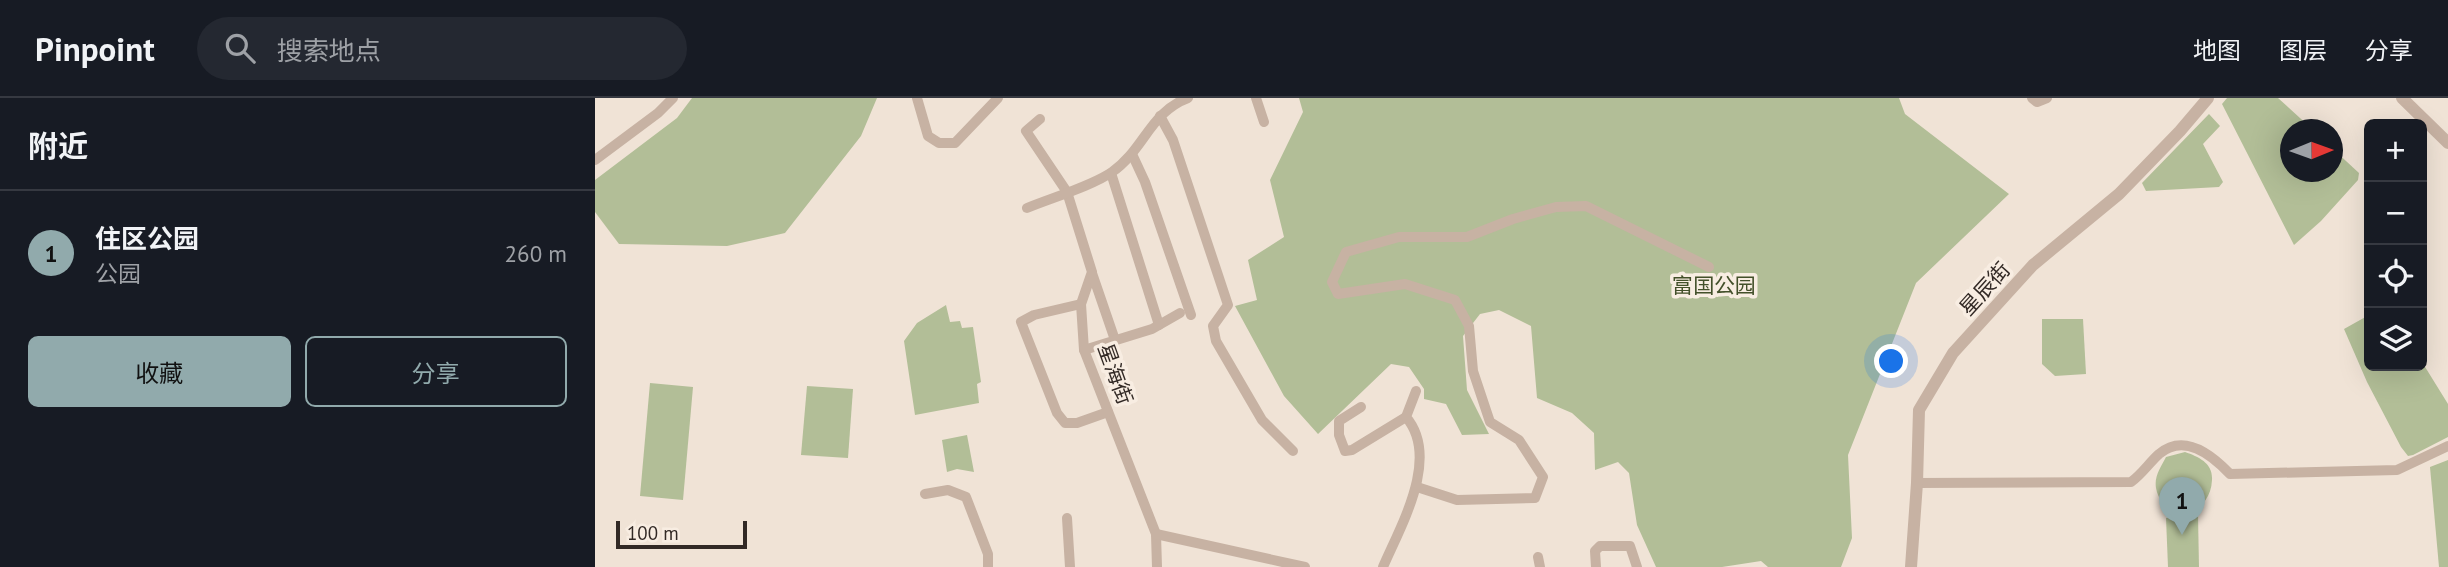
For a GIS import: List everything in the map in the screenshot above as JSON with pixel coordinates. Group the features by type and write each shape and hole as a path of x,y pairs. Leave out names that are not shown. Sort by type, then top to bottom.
{"street":[{"path":"595,160 658,113 673,98"},
{"path":"917,98 928,136 939,143 955,143 998,98"},
{"path":"1027,208 1111,173 1132,154 1165,109 1188,98"},
{"path":"1256,98 1264,122"},
{"path":"2032,98 2037,102 2047,98"},
{"name":"星辰街","path":"1911,567 1919,410 1953,353 2033,265 2119,194 2208,98"},
{"path":"2402,98 2448,143"},
{"path":"1160,116 1173,140 1228,305 1213,326 1216,341 1262,420 1293,451"},
{"path":"1040,119 1025,131 1067,192 1115,340"},
{"path":"1132,154 1145,182 1191,315"},
{"path":"1111,173 1159,325"},
{"path":"1417,487 1457,500 1535,498 1543,477 1519,440 1490,422 1473,370 1469,326 1455,300 1405,284 1338,294 1332,282 1346,252 1399,237 1467,237 1513,219 1556,207 1586,206 1709,267"},
{"name":"星海街","path":"1092,272 1081,304 1084,350 1156,534 1157,567"},
{"path":"1081,304 1034,315 1021,322 1057,414 1065,423 1077,423 1108,412"},
{"path":"1084,350 1159,325 1180,313"},
{"path":"1361,407 1339,421 1339,435 1345,451 1352,450 1406,417 1416,391"},
{"path":"1383,567 1417,487 1419,454 1415,435 1406,417"},
{"path":"1917,483 2131,482 2171,446 2187,444 2213,457 2230,474 2397,470 2448,446"},
{"path":"925,494 949,490 966,497 988,554 988,567"},
{"path":"1067,518 1070,567"},
{"path":"1156,534 1305,567"},
{"path":"1596,567 1595,551 1599,546 1630,546 1637,567"}],"green space":[{"path":"692,98 877,98 861,136 785,233 727,246 619,244 595,212 595,180 677,118"},
{"name":"富国公园","path":"1299,98 1899,98 1905,114 2009,194 1916,283 1848,455 1852,538 1841,567 1768,567 1761,561 1722,567 1656,567 1637,525 1629,473 1618,462 1595,470 1594,433 1572,413 1537,398 1531,326 1499,310 1480,314 1463,336 1467,390 1489,434 1462,435 1446,404 1424,399 1424,389 1409,367 1391,364 1318,434 1284,396 1235,306 1257,300 1248,260 1284,237 1270,180 1303,112"},
{"path":"2227,98 2278,98 2301,119 2280,119 2280,182 2343,182 2343,158 2359,173 2358,180 2321,221 2294,245 2222,104"},
{"path":"2209,114 2220,126 2203,144 2223,182 2219,187 2146,191 2142,183"},
{"path":"946,305 950,322 960,321 962,328 973,327 981,382 977,384 979,403 915,415 904,341 917,323"},
{"path":"2364,318 2364,371 2427,370 2448,404 2448,437 2408,456 2367,382 2344,329"},
{"path":"2042,319 2083,319 2086,374 2055,376 2042,364"},
{"path":"650,383 693,387 683,500 640,496"},
{"path":"807,386 853,389 848,458 801,455"},
{"path":"967,435 974,472 957,469 947,472 942,440"},
{"path":"2185,452 2208,465 2212,480 2203,503 2195,509 2176,511 2160,499 2156,480 2166,457"},
{"path":"2448,460 2448,567 2439,567 2430,467"},
{"path":"2198,516 2199,567 2168,567 2166,518"}],"place":[{"name":"住区公园","path":"2182,535"}]}
